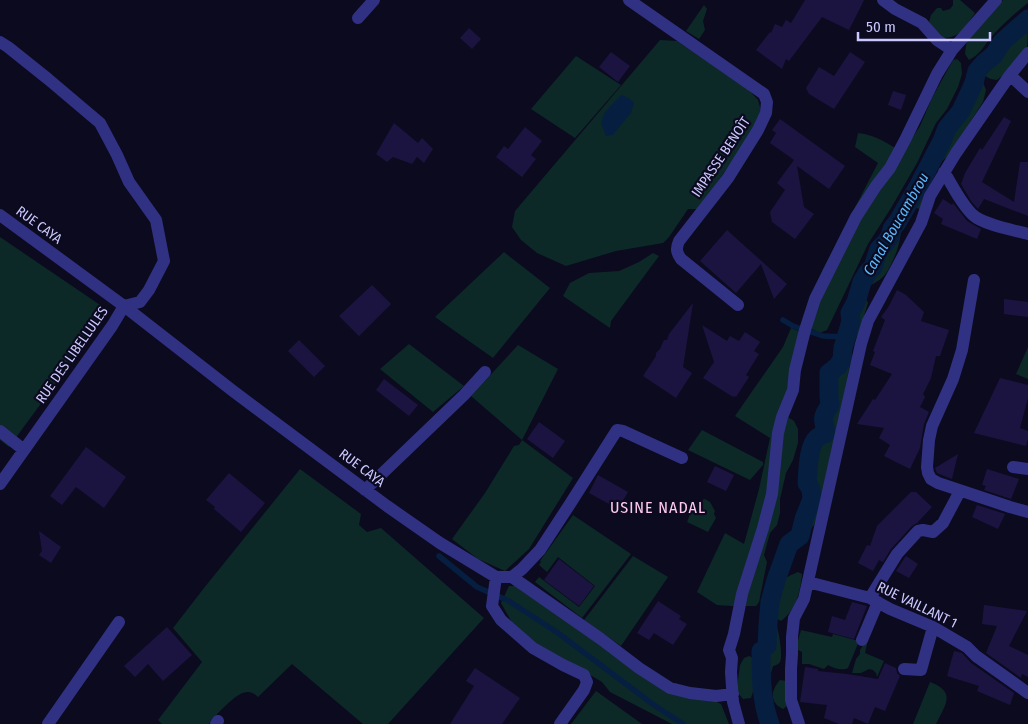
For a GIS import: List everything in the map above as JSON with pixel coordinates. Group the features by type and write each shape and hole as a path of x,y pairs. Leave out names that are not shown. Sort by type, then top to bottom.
{"street":[{"path":"358,18 374,0"},
{"name":"IMPASSE BENOÎT","path":"629,0 764,94 768,102 766,114 758,130 728,178 676,247 677,254 681,259 738,304"},
{"path":"883,0 895,9 922,23 937,40 952,50"},
{"path":"739,724 733,702 732,658 729,650 742,594 772,494 778,433 793,390 805,330 815,299 856,217 890,168 937,74 952,50 996,0"},
{"name":"RUE DES LIBELLULES","path":"0,42 100,123 129,182 156,220 164,261 149,290 140,302 124,306 112,326 0,484"},
{"path":"799,724 791,700 794,618 804,599 861,344 868,321 921,223 930,196 944,172 1028,53"},
{"path":"1010,76 1028,92"},
{"path":"944,172 963,203 973,215 1003,228 1028,234"},
{"name":"RUE CAYA","path":"0,215 124,306 365,490 440,543 496,577"},
{"path":"974,280 962,350 932,426 929,440 928,473 931,480 1028,512"},
{"path":"365,490 464,395 485,372"},
{"path":"512,577 540,550 617,430 682,458"},
{"path":"0,431 24,450"},
{"path":"1013,467 1028,469"},
{"path":"862,640 874,600 897,554 918,531 933,532 943,523 960,491"},
{"path":"560,724 584,690 587,682 584,675 563,666 534,648 501,620 492,606 496,577 512,577 670,688 716,696 733,694"},
{"name":"RUE VAILLANT 1","path":"808,582 874,600 933,627 967,647 976,656 1028,692"},
{"path":"48,724 120,622"},
{"path":"904,669 920,670 933,627"}],"green space":[{"path":"953,0 960,0 975,13 957,35 946,38 940,37 929,22 931,15 937,8 941,8 943,11 950,9 953,5"},
{"path":"1003,0 1028,0 1028,3 1005,22 979,52 969,60 965,54 967,38"},
{"path":"704,5 707,9 703,21 705,30 699,39 686,31"},
{"path":"1028,18 1027,47 1022,56 997,80 990,79 982,71 980,65 1002,40"},
{"path":"660,40 677,41 745,86 758,100 761,111 758,125 698,209 688,209 663,243 616,251 566,266 537,253 521,240 512,227 515,211"},
{"path":"576,56 621,85 575,138 531,109"},
{"path":"957,59 961,63 962,74 947,109 936,123 917,163 868,244 827,330 820,333 812,329 810,324 819,279 878,163 855,147 858,133 876,138 903,152 920,126 932,98 953,60"},
{"path":"974,79 982,80 986,90 983,102 948,156 942,161 933,158 931,153 947,132"},
{"path":"927,176 930,184 923,204 920,209 916,208 914,197 917,184 920,177"},
{"path":"899,226 901,234 898,246 895,257 887,272 873,284 866,283 884,243 894,229"},
{"path":"0,237 109,311 9,447 0,440"},
{"path":"504,252 550,288 493,358 435,317"},
{"path":"653,253 659,256 611,321 610,328 563,296 570,283 589,273 619,271"},
{"path":"864,295 868,303 859,332 853,344 826,487 814,525 807,534 799,535 796,533 816,470 818,439 823,434 822,413 826,403 832,368 854,300"},
{"path":"791,328 801,332 781,413 794,421 798,429 798,443 793,460 786,473 777,525 770,533 764,555 767,562 759,602 756,606 717,605 697,592 725,533 744,544 770,438 735,416 783,347"},
{"path":"409,344 464,386 433,412 380,369"},
{"path":"518,345 558,369 522,440 471,396"},
{"path":"1028,347 1028,379 1016,374"},
{"path":"702,430 763,462 763,465 750,480 688,450"},
{"path":"522,440 573,478 529,549 505,571 478,559 452,539 485,493 514,446 519,445"},
{"path":"300,469 361,514 359,525 367,532 381,528 484,618 388,724 363,724 292,664 258,697 249,692 240,694 223,708 209,724 162,724 158,720 202,662 173,628"},
{"path":"705,499 710,502 715,511 716,518 708,532 687,522 692,508"},
{"path":"573,515 631,554 582,618 535,582 539,577 579,607 595,586 558,557 547,572 539,565"},
{"path":"633,556 668,577 621,646 584,620"},
{"path":"798,572 802,574 797,600 791,611 781,621 767,610 773,590 785,578"},
{"path":"509,586 515,586 654,682 711,699 721,704 729,724 672,724 610,692 602,682 536,643 514,626 501,603"},
{"path":"770,624 777,627 781,655 780,662 773,666 770,677 765,672 762,645 765,631"},
{"path":"801,630 832,637 833,634 859,641 848,668 840,669 828,665 824,669 809,664 802,664 802,652 798,650 797,644"},
{"path":"864,644 867,644 865,653 884,661 877,677 873,670 869,669 861,673 852,673 856,659"},
{"path":"749,656 753,658 755,685 751,698 743,699 738,693 740,665 744,658"},
{"path":"780,680 786,681 787,706 783,709 776,705 773,697 775,688"},
{"path":"930,682 944,690 946,695 945,705 936,724 913,724"},
{"path":"596,691 642,724 571,724"}],"water":[{"path":"621,95 629,98 634,103 631,113 613,135 606,136 601,123 605,112"}],"building":[{"path":"805,0 864,0 849,30 822,17 789,61 786,59 782,69 756,50 771,33 775,24 782,27 786,20 791,23"},
{"path":"469,28 481,39 472,49 460,38"},
{"path":"611,52 630,66 618,82 599,67"},
{"path":"850,52 865,62 834,109 809,94 806,88 819,67 834,76"},
{"path":"893,91 906,95 901,110 888,105"},
{"path":"1004,117 1011,121 982,182 1014,202 1020,162 1028,162 1028,216 984,199 978,209 961,184 965,173 980,148 982,150"},
{"path":"780,119 845,166 829,189 797,166 804,207 814,214 795,239 772,222 770,212 785,190 777,183 794,160 770,143 776,133 772,130"},
{"path":"394,123 418,143 422,138 433,149 424,163 417,157 412,164 393,157 387,162 376,154"},
{"path":"525,127 542,141 531,155 536,159 522,177 496,157 504,146 508,149"},
{"path":"943,199 952,205 953,203 967,221 981,229 977,239 941,224 943,219 934,213"},
{"path":"727,230 787,284 774,299 761,264 736,293 700,261"},
{"path":"372,285 391,304 359,336 339,316"},
{"path":"897,290 906,295 924,312 921,321 949,330 940,356 936,356 931,378 923,394 925,397 920,407 929,412 924,424 920,448 910,469 884,456 890,445 879,438 884,428 857,424 892,374 870,365 875,352 873,351 885,320 881,317"},
{"path":"1004,299 1028,302 1028,317 1004,314"},
{"path":"693,303 683,367 692,373 676,398 643,376 664,340 667,340 669,334"},
{"path":"702,325 727,341 730,336 739,341 745,332 760,342 754,351 759,354 746,375 749,377 736,397 703,378 714,362"},
{"path":"299,340 325,366 314,377 288,351"},
{"path":"1000,378 1028,385 1028,398 1020,428 1028,431 1026,446 974,433"},
{"path":"384,379 418,405 409,416 376,390"},
{"path":"539,422 565,441 553,458 527,439"},
{"path":"86,447 126,477 104,508 76,487 62,505 50,496"},
{"path":"958,454 952,479 937,473 935,468"},
{"path":"715,466 734,475 726,491 707,482"},
{"path":"987,469 1019,479 1011,499 984,490 986,486 982,485"},
{"path":"229,473 265,503 241,532 206,500"},
{"path":"598,475 628,492 618,509 589,493"},
{"path":"911,492 916,492 932,507 891,549 883,562 879,560 873,571 858,563 867,545 870,546 877,526"},
{"path":"977,505 1005,514 998,529 972,517"},
{"path":"39,531 61,547 51,563 39,555 42,551"},
{"path":"906,556 918,564 909,578 896,571"},
{"path":"559,559 594,586 579,606 544,580"},
{"path":"658,601 681,616 679,619 687,624 673,645 654,633 649,640 637,633"},
{"path":"852,602 867,606 854,639 828,632 832,616 845,620"},
{"path":"984,605 1027,611 1009,646 1028,655 1028,677 1022,674 1021,678 986,653 997,626 982,624"},
{"path":"167,627 192,655 163,681 148,664 135,677 124,666"},
{"path":"954,651 962,653 971,663 1014,693 1010,705 977,691 979,686 947,676"},
{"path":"885,663 896,668 900,676 885,711 875,707 868,724 854,718 852,724 839,724 824,718 827,705 800,702 805,667 818,669 818,671 878,679"},
{"path":"475,668 520,698 502,724 450,724 474,686 466,681"}],"waterway":[{"name":"Canal Boucambrou","path":"767,646 770,602 776,580 789,544 800,536 812,499 811,489 807,483 809,459 814,442 825,434 824,418 830,405 829,373 838,366 842,359 843,348 851,321 850,313 856,302 862,282 873,267 879,249 890,237 892,229 919,185 947,128 961,111 974,83 977,71 994,55 1002,42 1028,19"},
{"path":"783,320 793,326 823,336 847,337"},
{"path":"439,556 477,587 509,601 558,633 654,705 683,724"},
{"name":"Canal Boucambrou","path":"761,651 763,697 770,724"},
{"name":"Canal Boucambrou","path":"768,724 769,720"}],"district":[{"name":"USINE NADAL","path":"658,507"}]}
